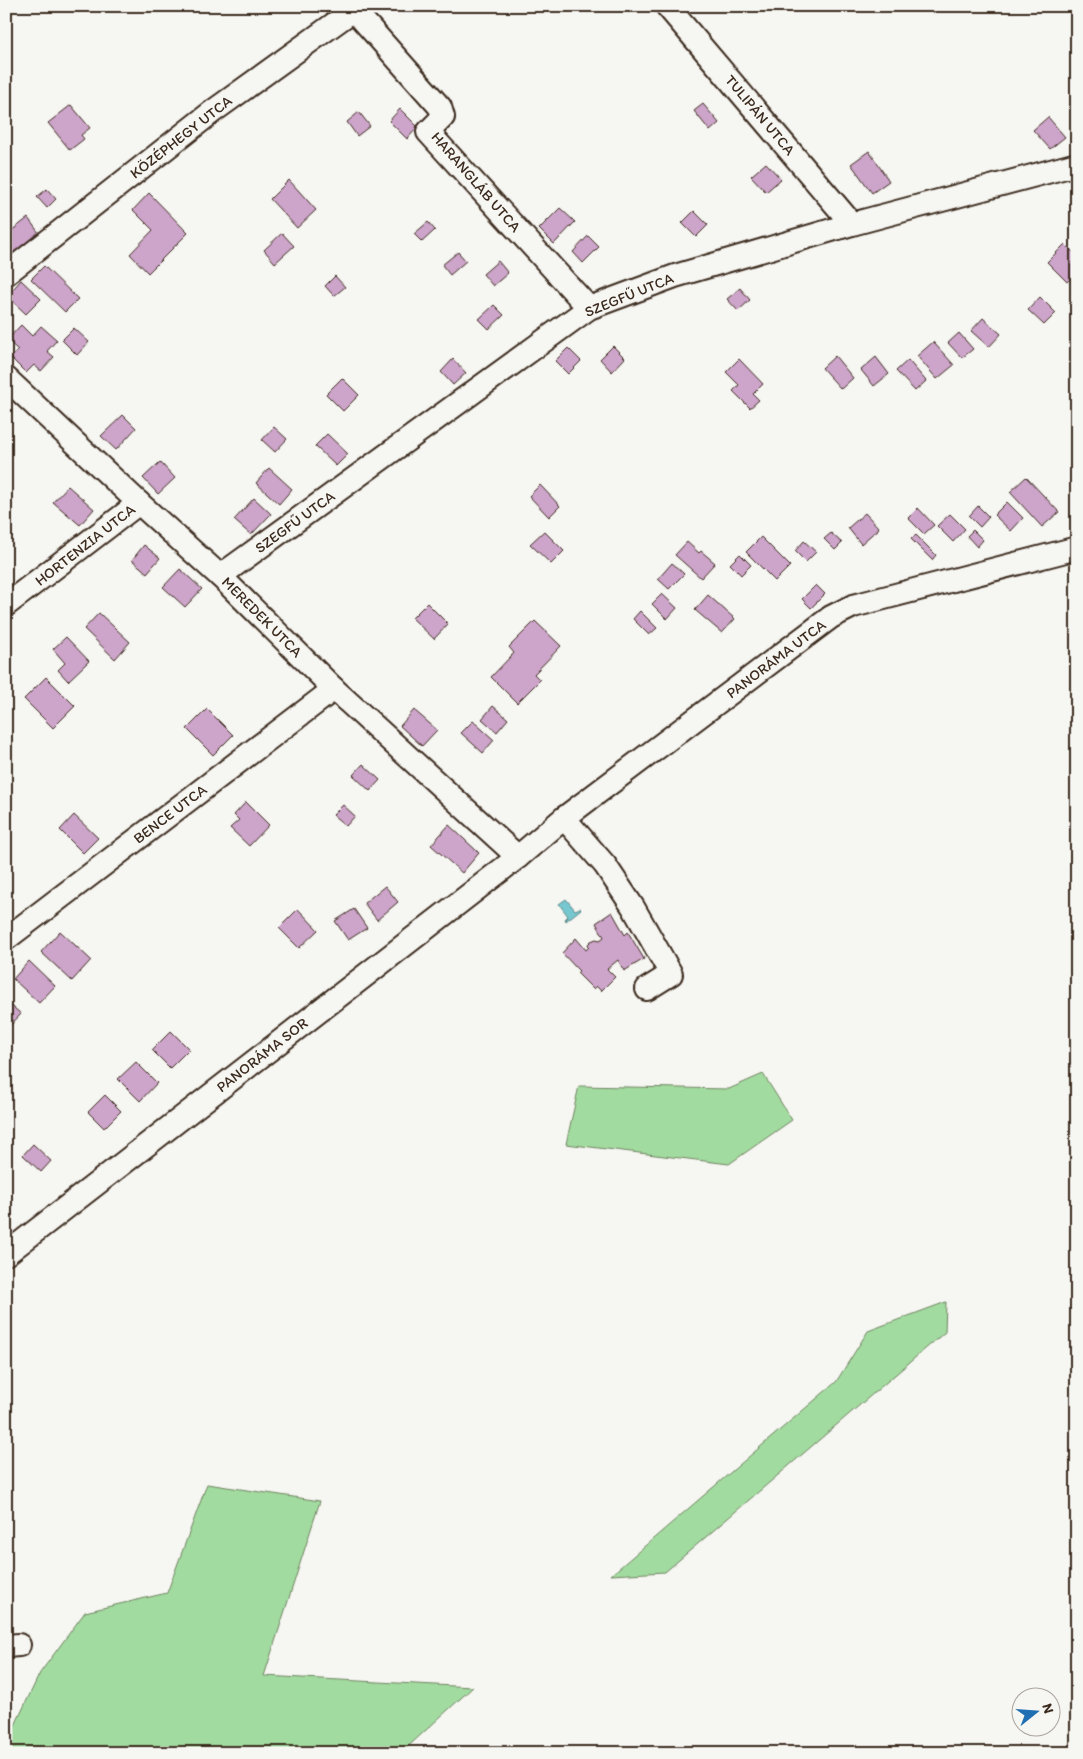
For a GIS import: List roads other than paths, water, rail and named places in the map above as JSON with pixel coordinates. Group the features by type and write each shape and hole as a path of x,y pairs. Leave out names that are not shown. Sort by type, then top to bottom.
{"street":[{"name":"TULIPÁN UTCA","path":"668,6 852,224"},
{"name":"KÖZÉPHEGY UTCA","path":"6,274 212,112 356,8"},
{"name":"HARANGLÁB UTCA","path":"356,8 440,107 443,117 428,132 589,308"},
{"name":"SZEGFŰ UTCA","path":"220,576 589,308 675,276 852,224 1077,164"},
{"name":"MEREDEK UTCA","path":"6,378 220,576 334,689 518,856"},
{"name":"HORTENZIA UTCA","path":"6,605 140,503"},
{"name":"PANORÁMA UTCA","path":"518,856 564,818 831,617 853,606 1077,548"},
{"name":"BENCE UTCA","path":"6,939 334,689"},
{"path":"564,818 605,865 634,907 668,966 671,974 647,989"},
{"name":"PANORÁMA SOR","path":"6,1254 518,856"}],"water":[{"path":"566,899 575,910 581,909 566,921 565,919 568,916 559,904"}]}
